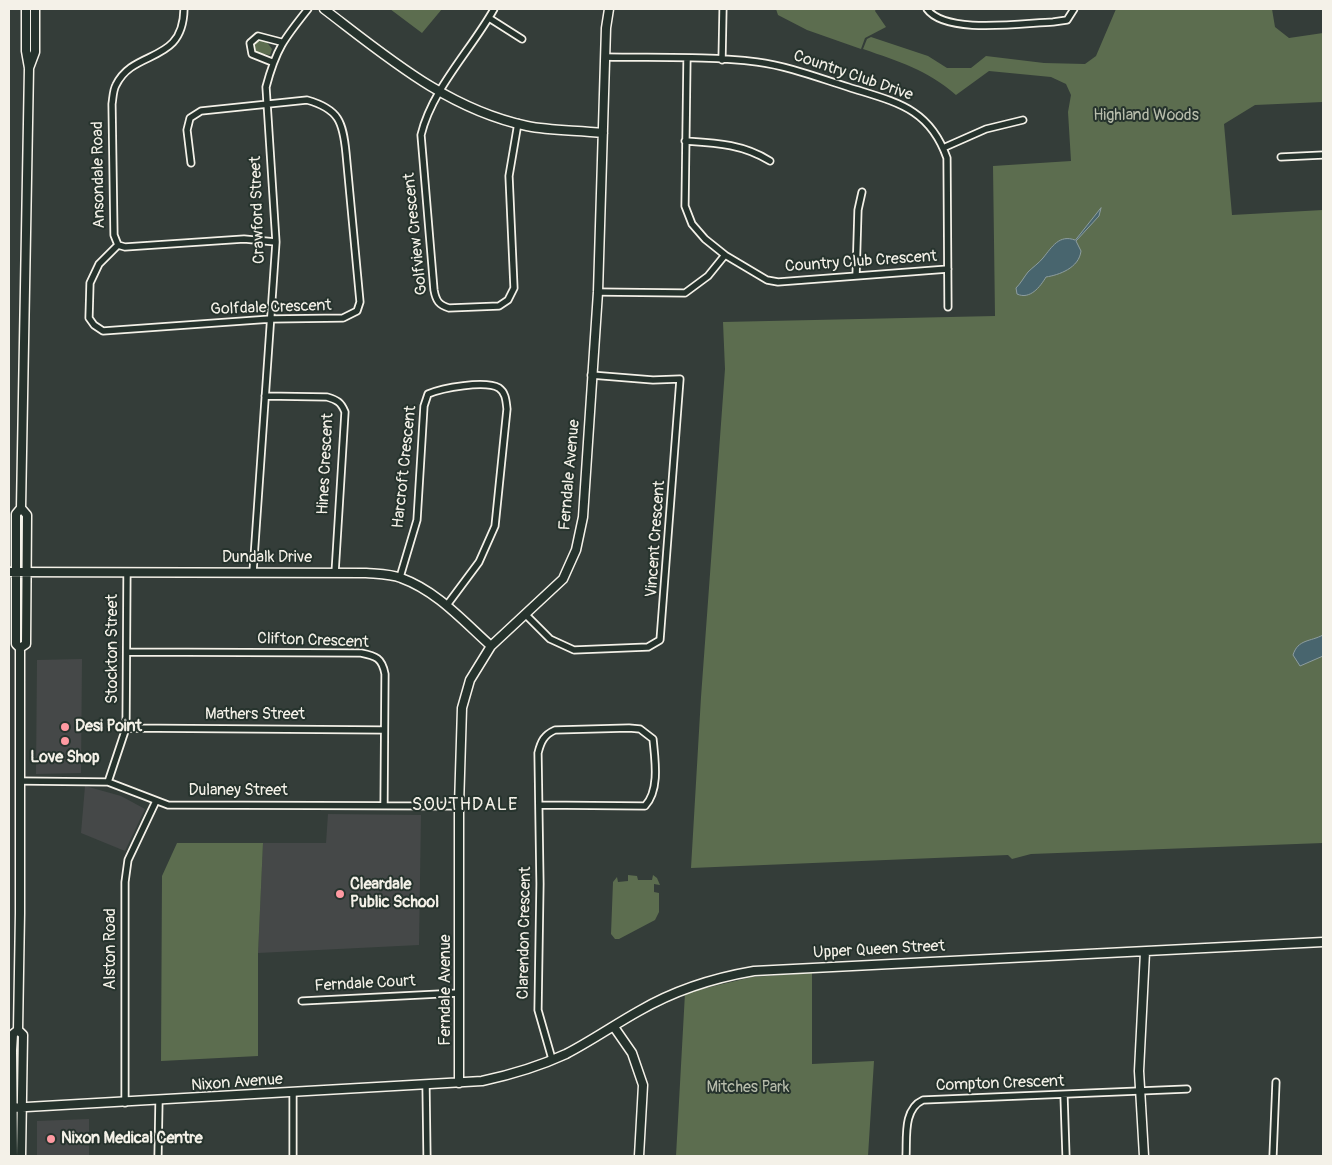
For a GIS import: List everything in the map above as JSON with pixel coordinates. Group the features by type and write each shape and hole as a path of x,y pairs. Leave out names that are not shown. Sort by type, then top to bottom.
{"street":[{"path":"12,1156 15,1108 13,1034 18,1030 20,648 16,644 18,572 16,514 21,508 29,68 26,51 26,9"},
{"path":"29,68 35,52 35,9"},
{"name":"Ansondale Road","path":"184,9 180,34 169,47 127,70 116,85 112,104 112,215 114,235 118,245 136,247 244,239 276,242"},
{"name":"Crawford Street","path":"253,572 276,242 266,87 272,62 281,42 308,9"},
{"path":"324,9 406,72 440,93 480,112 528,126 603,133"},
{"path":"440,93 494,9"},
{"name":"Ferndale Avenue","path":"459,1083 459,806 462,708 470,680 491,646 563,579 576,550 583,518 598,292 609,9"},
{"path":"722,60 723,9"},
{"path":"927,9 931,14 945,21 965,25 1067,20 1074,9"},
{"path":"489,18 522,39"},
{"path":"272,62 252,54 250,43 258,36 281,42"},
{"name":"Country Club Drive","path":"606,57 758,62 784,67 895,102 911,109 925,120 940,139 947,158 948,307"},
{"name":"Country Club Crescent","path":"686,59 685,206 692,224 705,239 725,255 766,280 778,282 948,269"},
{"name":"Golfview Crescent","path":"440,93 425,119 420,135 434,290 436,300 442,306 449,308 499,306 508,300 514,288 509,176 518,123"},
{"name":"Golfdale Crescent","path":"118,245 99,264 90,283 89,318 94,325 103,330 271,318 343,318 357,311 360,302 344,130 337,115 323,105 307,100 201,111 190,118 187,130 191,163"},
{"path":"943,148 986,129 1023,120"},
{"path":"685,141 735,145 758,153 770,160"},
{"path":"1281,158 1323,155"},
{"path":"856,276 858,210 862,192"},
{"path":"598,292 685,293 708,276 725,255"},
{"name":"Vincent Crescent","path":"526,614 550,640 574,650 648,648 660,640 680,379 653,380 592,375"},
{"name":"Harcroft Crescent","path":"400,577 417,520 424,406 428,394 438,389 486,385 499,388 506,396 507,409 495,526 479,562 447,605"},
{"name":"Hines Crescent","path":"265,396 327,397 336,399 342,404 344,412 343,445 335,573"},
{"path":"20,648 26,644 18,572 27,515 21,508"},
{"name":"Dundalk Drive","path":"18,572 366,573 400,577 422,588 447,605 491,646"},
{"name":"Stockton Street","path":"108,782 126,728 128,652 127,572"},
{"name":"Clifton Crescent","path":"128,652 351,653 374,655 382,662 385,674 384,805"},
{"name":"Mathers Street","path":"126,728 384,730"},
{"name":"Clarendon Crescent","path":"540,805 645,806 652,798 654,788 653,740 640,729 629,728 555,730 546,734 541,742 538,753 540,805 538,1010 552,1059"},
{"name":"Dulaney Street","path":"20,781 108,782 168,804 459,806"},
{"name":"Alston Road","path":"125,1103 125,882 128,860 156,801"},
{"name":"Upper Queen Street","path":"459,1083 482,1082 506,1076 565,1054 640,1010 691,986 722,976 754,971 1323,942"},
{"path":"1144,1156 1140,1032 1145,952"},
{"name":"Ferndale Court","path":"302,1001 459,993"},
{"path":"614,1026 632,1053 643,1085 639,1156"},
{"path":"1272,1156 1276,1082"},
{"name":"Nixon Avenue","path":"15,1108 459,1083"},
{"path":"426,1086 427,1156"},
{"name":"Compton Crescent","path":"906,1156 910,1110 923,1100 1064,1096 1187,1089"},
{"path":"293,1093 293,1156"},
{"path":"1064,1096 1066,1156"},
{"path":"158,1156 159,1101"},
{"path":"15,1108 21,1156"}],"shaded area":[{"path":"82,659 81,773 36,774 37,660"},
{"path":"85,786 121,796 145,809 125,851 81,833"},
{"name":"Cleardale Public School","path":"328,814 421,815 419,945 258,953 263,843 326,843"},
{"path":"89,1119 89,1156 37,1156 37,1121"}],"green space":[{"path":"390,9 442,9 422,33"},
{"path":"776,9 876,9 875,11 886,27 865,38 861,49 807,30 778,15"},
{"name":"Highland Woods","path":"1116,9 1272,9 1275,27 1289,38 1323,33 1323,102 1255,105 1224,124 1232,215 1323,210 1323,843 1031,854 1012,859 1008,855 691,868 701,697 725,369 723,322 995,316 993,166 1071,161 1068,112 1071,95 1066,84 1051,77 989,71 956,95 923,72 863,49 867,39 871,37 928,56 947,68 971,68 986,56 1044,63 1085,64 1096,56"},
{"path":"259,39 266,41 272,49 270,55 256,53 253,43"},
{"path":"177,843 263,843 258,954 258,1056 161,1061 162,876"},
{"path":"628,875 637,876 638,880 652,880 653,875 657,878 660,885 654,884 654,892 659,893 659,912 655,920 619,939 615,939 611,934 613,882 617,877 618,882 628,881"},
{"name":"Mitches Park","path":"812,973 812,1064 874,1061 868,1156 676,1156 685,993 752,977"}],"water":[{"path":"1101,208 1099,216 1076,241 1081,251 1077,262 1068,270 1046,277 1034,292 1026,295 1017,294 1016,288 1028,272 1053,246 1060,240 1075,240"},
{"path":"1323,635 1323,656 1300,666 1293,655 1295,650 1301,643"}],"place":[{"name":"Desi Point","path":"65,727"},
{"name":"Love Shop","path":"65,741"},
{"name":"Cleardale Public School","path":"340,894"},
{"name":"Nixon Medical Centre","path":"51,1139"}],"district":[{"name":"SOUTHDALE","path":"465,805"}]}
